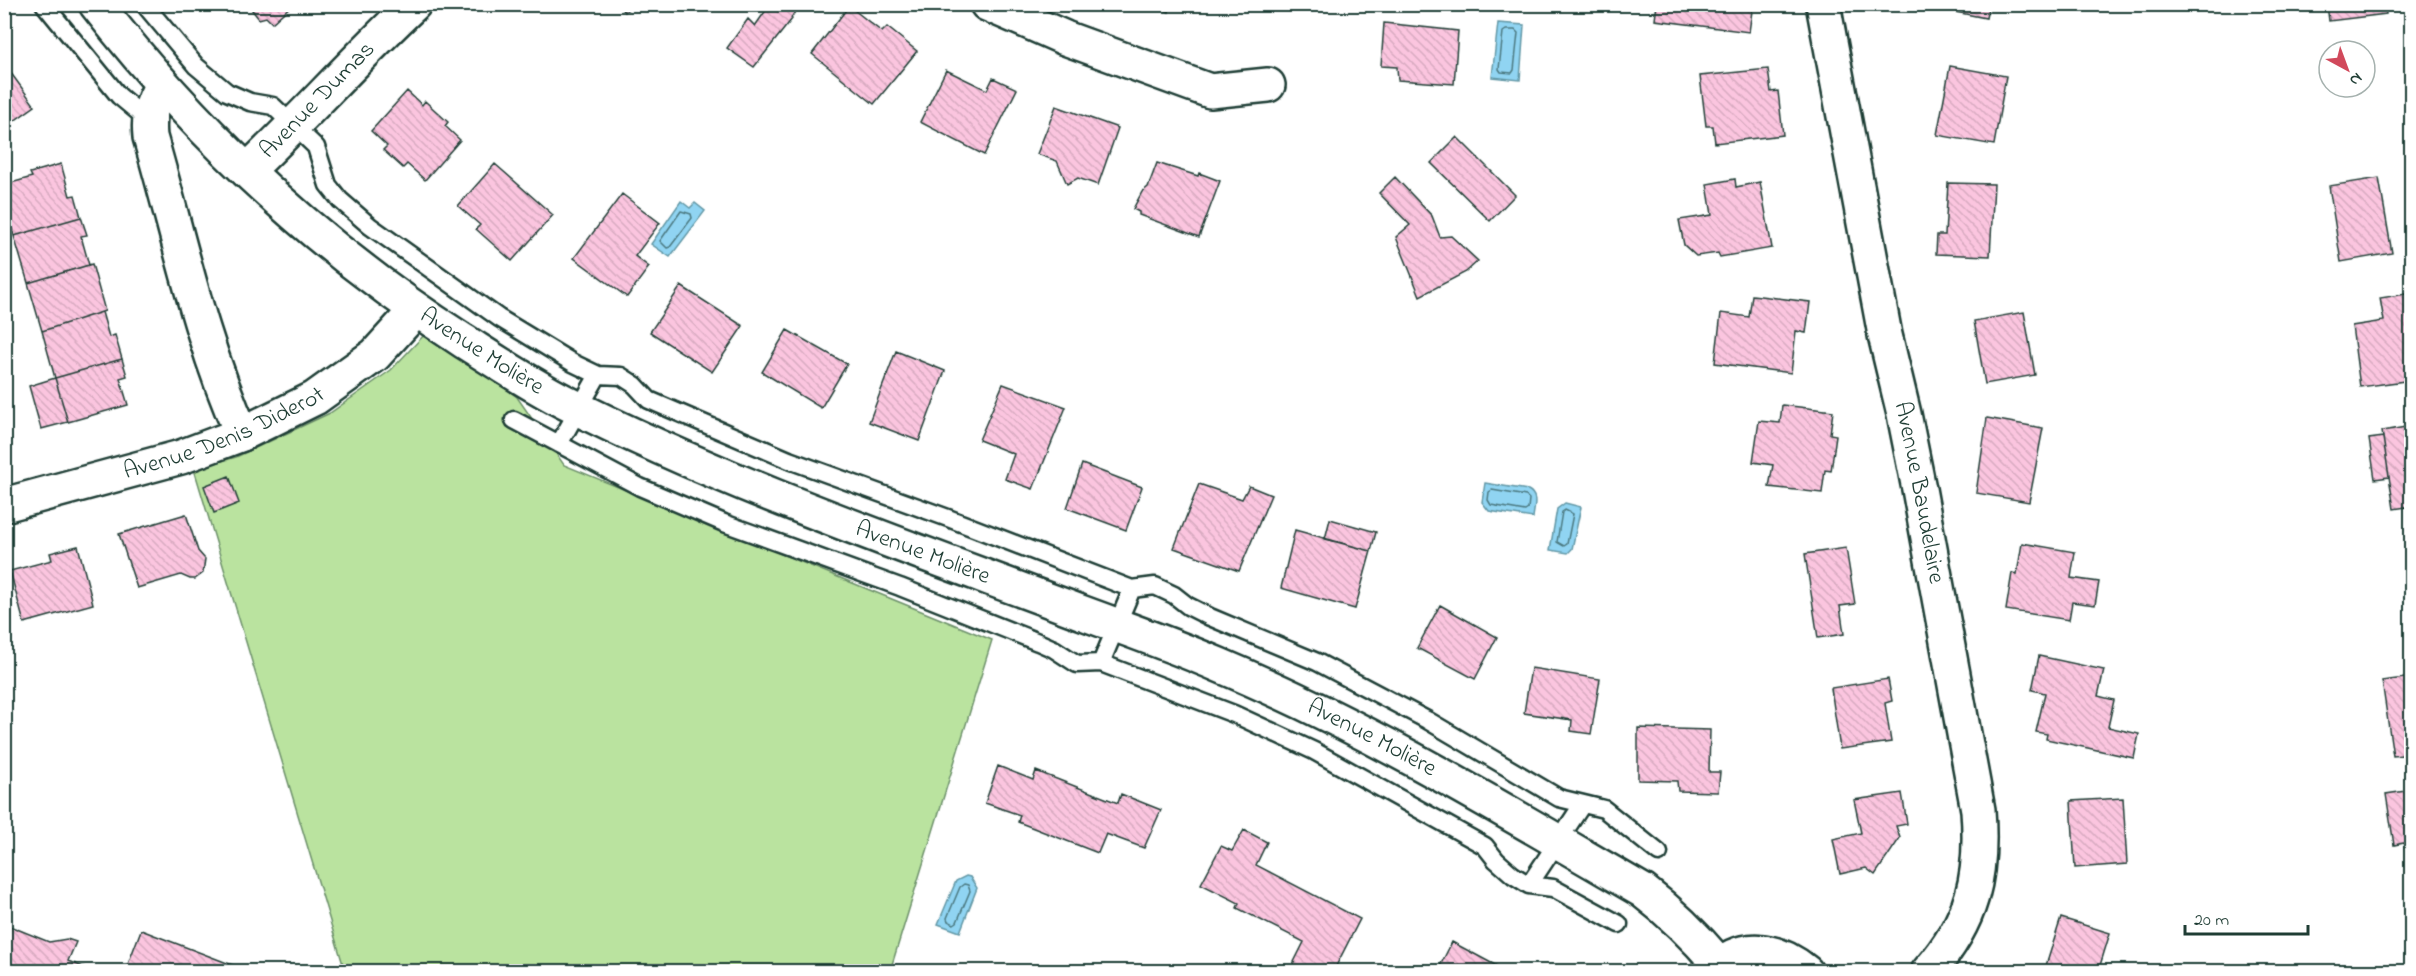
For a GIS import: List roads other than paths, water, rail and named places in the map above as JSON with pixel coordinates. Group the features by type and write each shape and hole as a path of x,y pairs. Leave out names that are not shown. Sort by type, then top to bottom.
{"street":[{"name":"Avenue Molière","path":"96,4 162,85 247,171 327,242 416,310 507,369 644,441 750,488 1219,665 1352,725 1643,891 1665,907 1691,932 1716,968 1742,953 1768,952 1781,954 1806,972"},
{"name":"Avenue Dumas","path":"247,171 293,127 372,43 414,4"},
{"path":"987,4 1065,38 1210,91 1268,85"},
{"name":"Avenue Baudelaire","path":"1823,4 1885,335 1919,489 1978,810 1981,844 1978,873 1972,897 1954,939 1928,972"},
{"path":"162,85 151,103 148,120 150,137 222,390 242,434"},
{"name":"Avenue Denis Diderot","path":"4,506 181,457 242,434 315,398 375,355 416,310"}],"lane":[{"path":"44,4 119,96 148,120"},
{"path":"144,4 196,66 227,92 250,102 273,106 316,147 328,185 340,200 370,226 499,318 573,363 598,375 621,376 635,385 649,400 789,460 1132,589 1155,586 1203,614 1317,662 1427,720 1560,798 1604,809 1659,853"},
{"path":"559,444 598,375"},
{"path":"514,420 640,487 724,523 900,587 1038,642 1077,664 1101,663 1234,714 1314,751 1485,846 1496,860 1513,875 1530,885 1553,888 1620,924"},
{"path":"1101,663 1132,589"},
{"path":"1530,885 1582,805"}],"water":[{"path":"1498,23 1524,25 1520,80 1492,77"},
{"path":"681,201 690,208 695,203 705,211 670,257 651,244"},
{"path":"1485,483 1531,492 1535,502 1533,518 1489,511 1482,502"},
{"path":"1565,503 1581,507 1572,549 1568,553 1550,550 1557,509"},
{"path":"966,876 970,877 977,888 960,932 938,924 956,881"}]}
